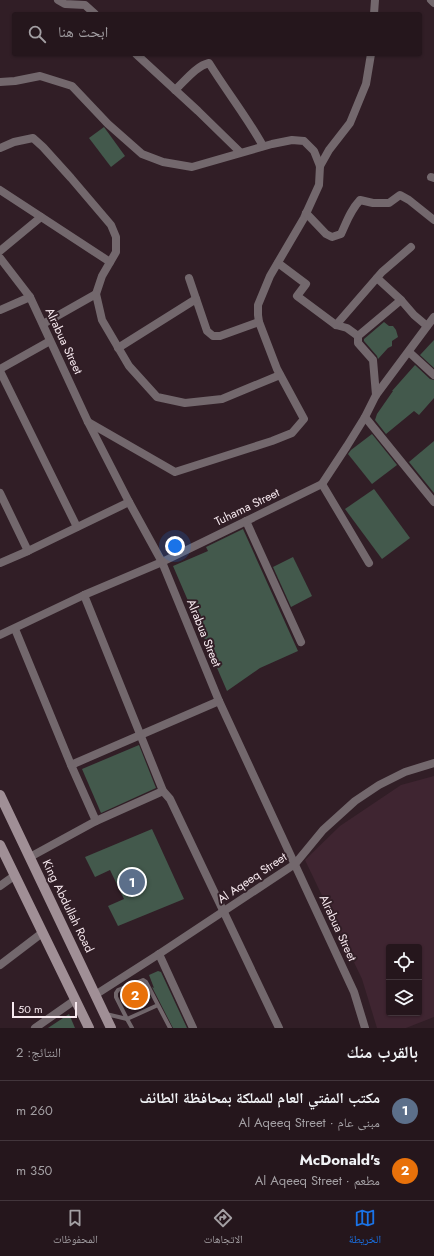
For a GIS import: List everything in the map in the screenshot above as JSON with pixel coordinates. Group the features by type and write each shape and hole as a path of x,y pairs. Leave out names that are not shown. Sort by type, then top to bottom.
{"main road":[{"name":"King Abdullah Road","path":"0,795 111,1028"},
{"path":"0,845 89,1028"}],"street":[{"path":"58,0 65,4 85,5 93,12"},
{"path":"374,12 375,0"},
{"path":"431,0 434,3"},
{"path":"138,56 198,110 240,152"},
{"path":"320,166 329,150 350,124 366,84 371,56"},
{"path":"175,90 198,68 209,63 249,122 263,146"},
{"path":"0,82 15,81 40,76 72,86 108,124 142,154 163,162 192,167 240,152 292,140 304,141 314,151 320,166 319,185 306,213 270,276 258,305 259,322 280,375 304,419 292,433 272,441 175,472 88,422"},
{"path":"0,148 14,142 34,138 111,225 116,237 116,252 102,276 96,294 102,320 129,366 158,397 185,403 222,399 280,375"},
{"path":"0,190 110,262"},
{"path":"306,213 326,234 332,237 341,234 348,221 352,208 360,200 373,203 389,203 400,195 409,200 434,220"},
{"path":"0,251 41,217"},
{"path":"336,325 376,278 411,247"},
{"name":"Alrabua Street","path":"0,258 30,297 88,422 162,562 219,701 354,992 366,1028"},
{"path":"278,263 306,284 297,296 336,325 347,328 358,336"},
{"path":"188,278 207,331 213,336 220,336 259,322"},
{"path":"376,278 427,326"},
{"path":"42,324 96,294"},
{"path":"0,310 30,297"},
{"path":"118,348 196,299"},
{"path":"358,336 401,300"},
{"path":"369,562 322,484 365,417 376,395 434,316"},
{"path":"358,336 358,344 373,360 376,395"},
{"path":"50,341 0,370 77,527"},
{"path":"409,352 434,375"},
{"path":"365,417 434,502"},
{"name":"Tuhama Street","path":"0,635 84,595 162,562 322,484"},
{"path":"0,493 28,551"},
{"path":"0,563 129,502"},
{"path":"246,521 301,642"},
{"path":"84,595 139,735 163,791 170,799 279,1028"},
{"path":"15,629 71,765 96,821"},
{"path":"71,765 219,701"},
{"name":"Al Aqeeq Street","path":"96,994 295,864 323,830 355,801 379,785 398,775 434,763"},
{"path":"30,857 96,821 163,791"},
{"path":"0,886 14,876"},
{"path":"0,965 42,933"},
{"path":"159,954 193,1028"},
{"path":"35,1028 76,1000"}],"lane":[{"path":"132,1028 116,998 116,994 118,990 143,980 146,982 170,1028"},
{"path":"104,1013 127,1019 158,1005"}],"shaded area":[{"path":"434,776 434,1017 406,1028 377,1028 362,979 305,860 340,826 401,785"}],"building":[{"path":"104,127 125,156 111,167 89,138"},
{"path":"384,322 389,326 393,326 398,337 392,341 392,346 388,348 378,359 364,339"},
{"path":"434,340 434,368 420,355"},
{"path":"415,365 430,379 434,380 434,398 419,415 414,411 386,434 375,420 377,414 392,391"},
{"path":"372,434 397,465 372,484 348,454"},
{"path":"434,441 434,493 409,462"},
{"path":"374,489 410,538 382,559 345,509"},
{"path":"243,529 298,651 260,668 227,691 173,566 208,551 206,547"},
{"path":"293,557 312,596 291,607 273,567"},
{"path":"139,745 156,788 101,813 82,769"},
{"path":"152,829 184,899 118,926 108,906 124,899 110,870 95,877 85,857"},
{"path":"158,971 161,972 187,1028 173,1028 152,987 154,988 149,975"},
{"path":"143,984 151,998 129,1009 120,993"},
{"path":"69,1014 75,1028 48,1028"}],"place":[{"name":"مكتب المفتي العام للمملكة بمحافظة الطائف","path":"132,882"},
{"name":"McDonald's","path":"135,995"}]}
